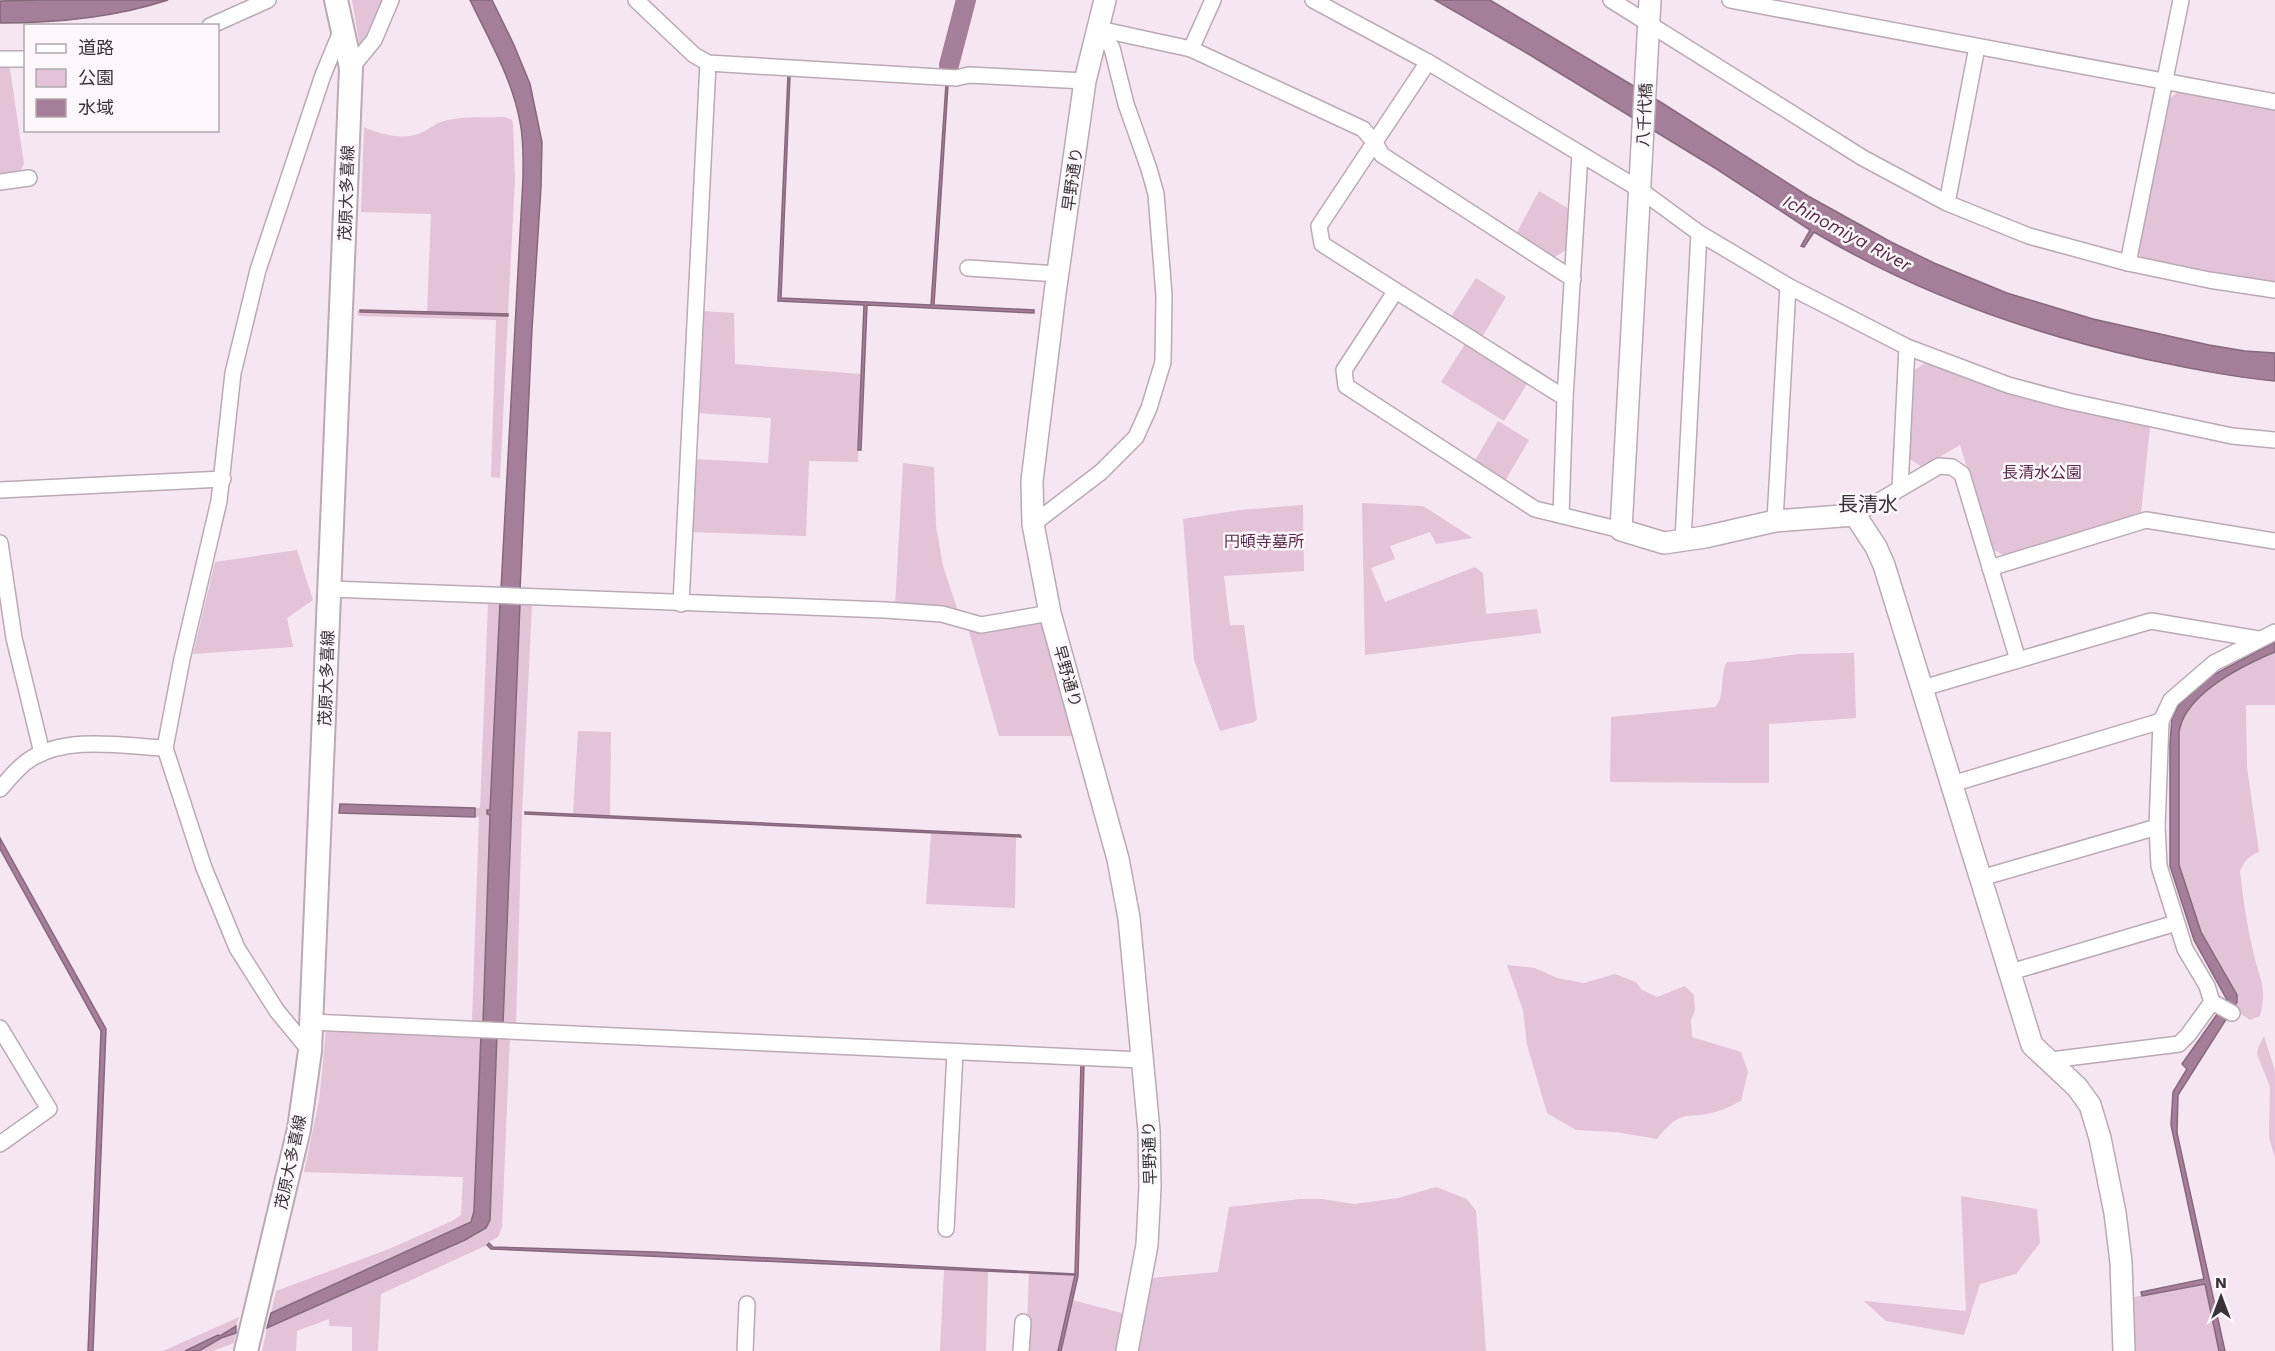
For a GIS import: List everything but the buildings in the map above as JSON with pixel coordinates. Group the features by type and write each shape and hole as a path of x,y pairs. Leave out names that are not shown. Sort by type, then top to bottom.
{"main road":[{"name":"茂原大多喜線","path":"248,1344 299,1129 310,1050 351,68 336,0"}],"street":[{"path":"214,24 268,0"},
{"path":"351,68 374,40 391,0"},
{"path":"636,0 694,55 708,63 956,78 969,75 1085,81"},
{"name":"早野通り","path":"1106,0 1085,81 1032,481 1033,524 1050,613 1118,859 1129,918 1149,1131 1150,1187 1147,1245 1127,1351"},
{"path":"1191,49 1213,0"},
{"path":"1313,0 1428,62 1580,154 1640,180 1699,233 1788,286 1906,347 2008,385 2059,399 2232,436 2275,440"},
{"path":"1611,0 1648,32 1863,158 1947,202 2029,236 2128,263 2210,280 2275,290"},
{"name":"八千代橋","path":"1621,530 1650,0"},
{"path":"1730,0 2275,102"},
{"path":"2128,263 2181,0"},
{"path":"310,1050 277,1011 237,948 204,868 165,748 182,659 223,479 225,432 233,373 258,270 323,75 342,29"},
{"path":"1099,29 1191,49 1363,129 1382,155 1573,279"},
{"path":"1033,524 1101,472 1136,437 1149,408 1163,362 1164,295 1156,194 1126,104 1112,48 1099,29"},
{"path":"1947,202 1977,47"},
{"path":"0,59 24,59"},
{"path":"1428,62 1319,226 1322,244 1565,398"},
{"path":"681,604 708,63"},
{"path":"1561,515 1565,398 1580,154"},
{"path":"0,182 29,178"},
{"path":"1683,540 1699,233"},
{"path":"968,268 1058,274"},
{"path":"1775,521 1788,286"},
{"path":"1395,292 1344,370 1346,386 1535,509 1664,543 1775,521 1855,514 1939,466 1952,467 1962,474 2018,660"},
{"path":"1900,488 1906,347"},
{"path":"0,490 223,479"},
{"path":"1855,514 1876,547 1884,565 2032,1044 2077,1087 2090,1105 2100,1138 2115,1213 2121,1262 2124,1351"},
{"path":"1990,568 2146,520 2275,541"},
{"path":"0,543 14,638 42,753"},
{"path":"330,589 885,610 942,614 981,625 1050,613"},
{"path":"1923,688 2151,621 2258,639"},
{"path":"2232,1013 2215,1003 2208,986 2185,949 2159,866 2157,827 2161,721 2171,700 2214,663 2275,632"},
{"path":"1952,784 2161,721"},
{"path":"0,789 17,769 42,753 70,744 165,748"},
{"path":"1981,878 2157,827"},
{"path":"2011,972 2175,923"},
{"path":"2050,1060 2179,1044 2215,1003"},
{"path":"311,1022 1141,1060"},
{"path":"0,1144 49,1109 1,1032"},
{"path":"946,1229 955,1052"},
{"path":"745,1351 747,1304"},
{"path":"1021,1351 1023,1322"}],"green space":[{"path":"352,0 385,0 369,40 360,47"},
{"path":"0,62 9,62 24,164 19,173 0,175"},
{"path":"2180,90 2275,108 2275,287 2145,263 2136,250 2168,100"},
{"path":"505,117 512,120 513,125 515,179 508,314 427,312 431,214 361,212 364,127 386,134 409,136 448,120"},
{"path":"1539,191 1569,209 1568,249 1553,258 1516,234"},
{"path":"1476,278 1506,297 1482,337 1451,317"},
{"path":"357,310 360,312 508,316 500,478 491,477 496,320 358,316"},
{"path":"702,311 734,313 735,364 861,374 858,462 809,461 806,536 690,532 694,459 768,463 771,418 697,413"},
{"path":"1465,344 1527,384 1504,421 1441,382"},
{"name":"長清水公園","path":"1928,361 1986,385 2150,427 2141,513 2005,556 1992,549 1960,445 1922,467 1908,458 1913,371"},
{"path":"1498,421 1529,440 1504,483 1474,462"},
{"path":"903,463 934,467 936,526 943,566 959,614 895,607"},
{"path":"1362,503 1423,506 1473,538 1436,544 1430,532 1390,546 1395,559 1371,568 1385,602 1475,567 1483,573 1486,614 1537,609 1541,633 1365,655"},
{"name":"円頓寺墓所","path":"1303,505 1304,571 1224,576 1230,625 1244,625 1257,719 1254,722 1220,731 1194,660 1183,519 1240,510"},
{"path":"297,550 313,600 287,618 293,647 193,654 215,562"},
{"path":"488,603 500,603 490,810 487,810 490,814 483,1023 472,1023 479,817 475,817 475,808 480,808"},
{"path":"520,603 532,604 522,814 516,1025 503,1024 509,815 512,815 509,811"},
{"path":"1043,619 1074,736 999,736 968,628"},
{"path":"2275,651 2275,705 2246,705 2247,767 2259,852 2247,859 2240,871 2249,932 2263,989 2260,1016 2250,1020 2232,1008 2201,933 2178,864 2179,728 2184,715 2205,691 2248,663"},
{"path":"1854,653 1856,718 1769,724 1769,783 1610,782 1611,717 1715,707 1720,698 1723,673 1727,662 1798,654"},
{"path":"578,731 611,732 610,816 573,814"},
{"path":"931,833 1016,837 1015,908 926,904"},
{"path":"1507,965 1535,968 1557,978 1584,983 1615,974 1636,982 1642,990 1657,997 1685,986 1694,995 1695,1010 1691,1020 1692,1037 1741,1052 1748,1072 1741,1101 1719,1111 1679,1118 1657,1139 1615,1132 1576,1130 1547,1113 1527,1045 1523,1010"},
{"path":"329,1028 481,1034 474,1216 467,1225 271,1313 276,1291 389,1249 461,1215 463,1177 304,1172 319,1101 326,1030"},
{"path":"497,1034 510,1035 502,1227 498,1237 487,1245 381,1294 378,1351 352,1351 352,1327 329,1326 329,1319 297,1331 296,1351 262,1351 267,1328 478,1234 490,1220"},
{"path":"2264,1036 2275,1071 2275,1158 2269,1137 2270,1087 2257,1054"},
{"path":"1436,1187 1467,1199 1476,1211 1486,1351 1137,1351 1151,1278 1218,1272 1229,1207 1300,1199 1322,1199 1354,1204 1398,1198"},
{"path":"1961,1196 2037,1209 2040,1243 2016,1274 1980,1284 1964,1335 1886,1321 1864,1301 1966,1311"},
{"path":"944,1269 988,1271 986,1351 940,1351"},
{"path":"1029,1273 1076,1275 1058,1351 1026,1351"},
{"path":"2206,1283 2219,1351 2135,1351 2134,1297"},
{"path":"1072,1300 1126,1314 1119,1351 1061,1351"},
{"path":"239,1317 236,1326 219,1337 218,1335 185,1351 163,1351"},
{"path":"236,1333 234,1343 213,1351 199,1351 220,1338"}],"water":[{"path":"168,0 127,11 85,18 0,23 0,1"},
{"path":"470,0 492,0 530,84 542,142 520,590 501,589 523,178 522,136 516,106 506,75"},
{"name":"Ichinomiya River","path":"1435,0 1490,0 1662,103 1808,196 1934,263 2007,293 2093,319 2209,345 2275,353 2275,381 2193,369 2059,337 1974,309 1933,292 1892,274 1814,232 1804,247 1801,246 1810,230 1715,168"},
{"path":"788,75 790,75 781,298 931,305 946,84 948,85 934,305 1034,310 1034,313 867,305 861,450 858,450 864,305 778,301"},
{"path":"360,310 508,314 508,316 360,312"},
{"path":"500,603 520,604 503,1024 483,1023 490,815 487,814 487,810 490,810"},
{"path":"2275,642 2275,652 2232,673 2203,694 2183,718 2179,732 2179,865 2201,932 2237,995 2237,1002 2178,1095 2177,1133 2225,1351 2219,1351 2205,1284 2142,1296 2141,1292 2204,1279 2171,1125 2173,1092 2187,1069 2182,1064 2227,1000 2194,940 2170,866 2170,743 2172,718 2179,705 2211,676"},
{"path":"340,804 475,808 475,817 339,813"},
{"path":"525,812 1020,835 1021,837 525,814"},
{"path":"0,838 106,1029 93,1351 88,1351 101,1031 0,849"},
{"path":"481,1034 497,1034 490,1220 486,1228 465,1240 267,1328 271,1313 471,1222 474,1211"},
{"path":"1081,1063 1084,1063 1078,1276 1061,1351 1058,1351 1075,1275 491,1249 487,1245 489,1243 493,1247 655,1252 1075,1274"},
{"path":"236,1326 236,1333 221,1338 199,1351 185,1351 220,1336"}],"waterway":[{"path":"949,65 966,0"}],"district":[{"name":"長清水","path":"1868,504"}]}
